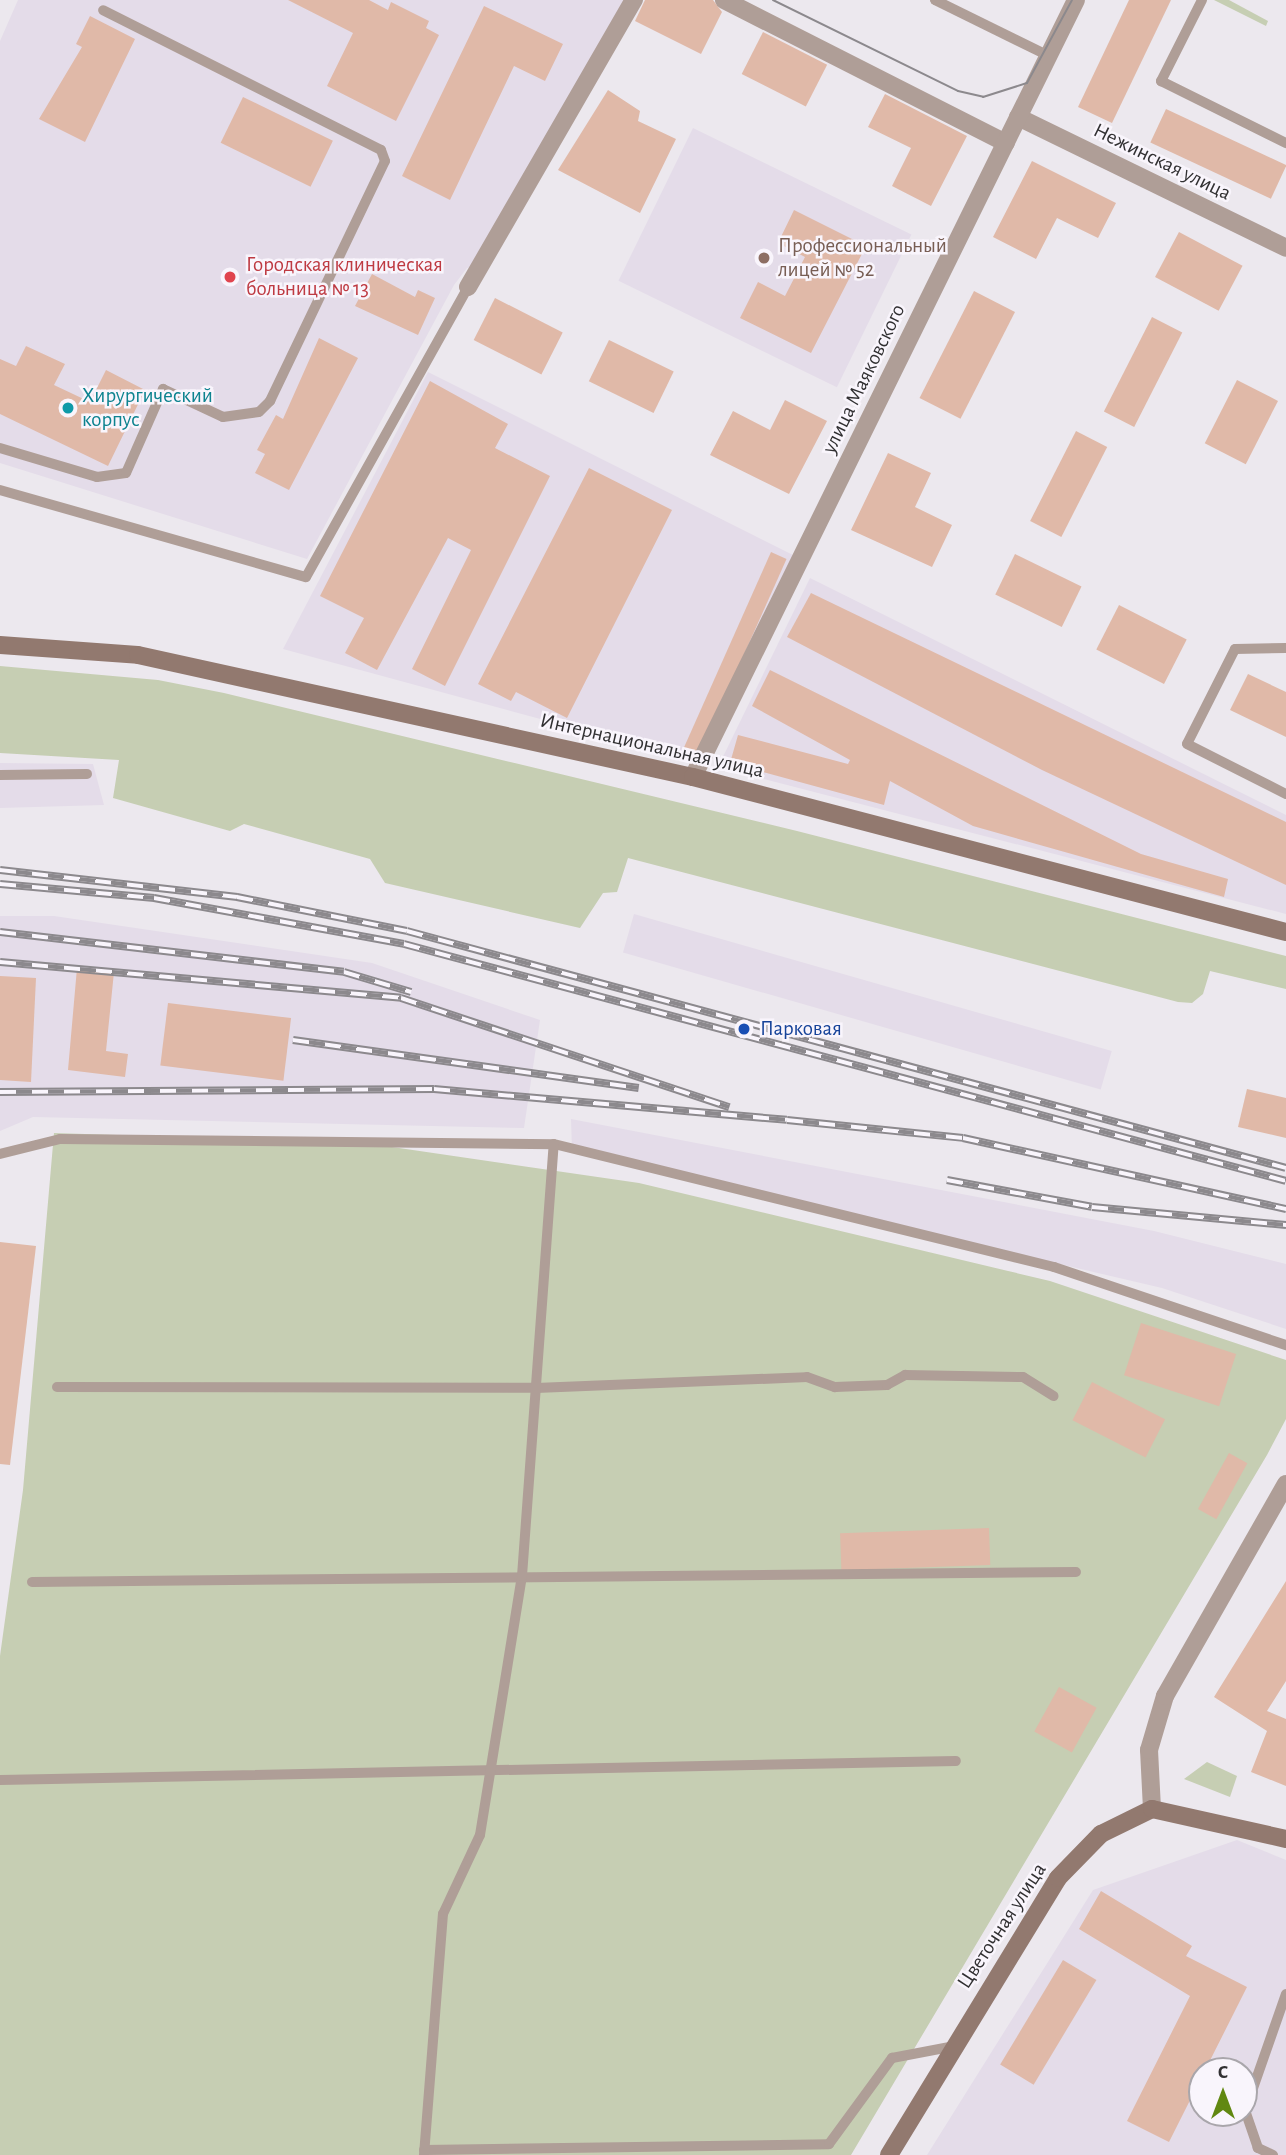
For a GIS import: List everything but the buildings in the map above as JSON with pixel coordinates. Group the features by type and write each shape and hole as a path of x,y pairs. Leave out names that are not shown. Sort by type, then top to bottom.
{"main road":[{"name":"Интернациональная улица","path":"0,645 138,655 693,777 1286,932"},
{"path":"1152,1809 1286,1839"},
{"name":"Цветочная улица","path":"889,2155 1058,1878 1101,1834 1152,1809"}],"street":[{"path":"468,287 634,0"},
{"path":"724,0 1006,143"},
{"name":"улица Маяковского","path":"693,777 1076,0"},
{"name":"Нежинская улица","path":"1018,117 1286,248"},
{"path":"1152,1809 1149,1750 1165,1696 1286,1484"}],"lane":[{"path":"935,0 1049,56"},
{"path":"1202,0 1161,80 1286,143"},
{"path":"0,448 97,477 126,473 163,388 223,417 258,412 270,401 385,161 381,150 103,10"},
{"path":"0,490 306,576 468,287"},
{"path":"1286,648 1235,649 1187,744 1286,794"},
{"path":"0,775 87,774"},
{"path":"0,1154 60,1139 554,1143 1054,1267 1286,1345"},
{"path":"554,1143 522,1576 494,1773 480,1835 443,1914 424,2153 829,2144 892,2058 955,2046"},
{"path":"57,1387 536,1388 807,1377 835,1387 887,1385 905,1375 1023,1377 1053,1396"},
{"path":"33,1582 1076,1572"},
{"path":"0,1780 494,1773 956,1760"},
{"path":"1273,2155 1258,2148 1244,2111 1286,1994"}],"shaded area":[{"name":"Городская клиническая больница № 13","path":"18,0 631,0 489,265 467,268 454,285 307,559 0,463 0,41"},
{"name":"Профессиональный лицей № 52","path":"693,128 911,235 837,387 618,281"},
{"path":"428,372 797,557 695,761 283,649"},
{"path":"810,578 1286,815 1286,914 718,767"},
{"path":"0,763 93,764 104,805 0,808"},
{"path":"634,914 1112,1051 1101,1089 623,952"},
{"path":"0,916 54,916 372,963 540,1020 524,1128 33,1117 0,1131"},
{"path":"571,1119 1154,1231 1286,1264 1286,1329 1162,1288 572,1150"},
{"path":"1237,1840 1286,1860 1286,2155 927,2155 1093,1890"}],"green space":[{"path":"1214,0 1229,0 1268,21 1266,26"},
{"path":"0,666 158,680 224,693 797,831 1286,956 1286,989 1210,971 1203,994 1192,1003 1178,1002 628,858 617,892 603,893 580,928 385,883 370,859 244,824 230,831 113,798 119,760 0,753"},
{"path":"54,1133 365,1143 639,1183 1050,1281 1286,1360 1286,1419 1267,1455 851,2155 0,2155 0,1656 23,1490"},
{"path":"1207,1762 1237,1776 1230,1797 1184,1779"}],"tram line":[{"path":"773,0 958,91 983,97 1027,83 1072,0"}],"railway":[{"path":"0,870 237,897 407,931 1286,1168"},
{"path":"0,884 154,898 404,944 1286,1181"},
{"path":"0,932 344,972 411,992"},
{"path":"0,962 401,998 729,1107"},
{"path":"293,1040 639,1088"},
{"path":"0,1092 434,1089 787,1120 963,1138 1286,1209"},
{"path":"947,1180 1092,1207 1286,1225"}],"place":[{"name":"Профессиональный лицей № 52","path":"764,258"},
{"name":"Городская клиническая больница № 13","path":"230,277"},
{"name":"Хирургический корпус","path":"68,408"},
{"name":"Парковая","path":"744,1029"}]}
